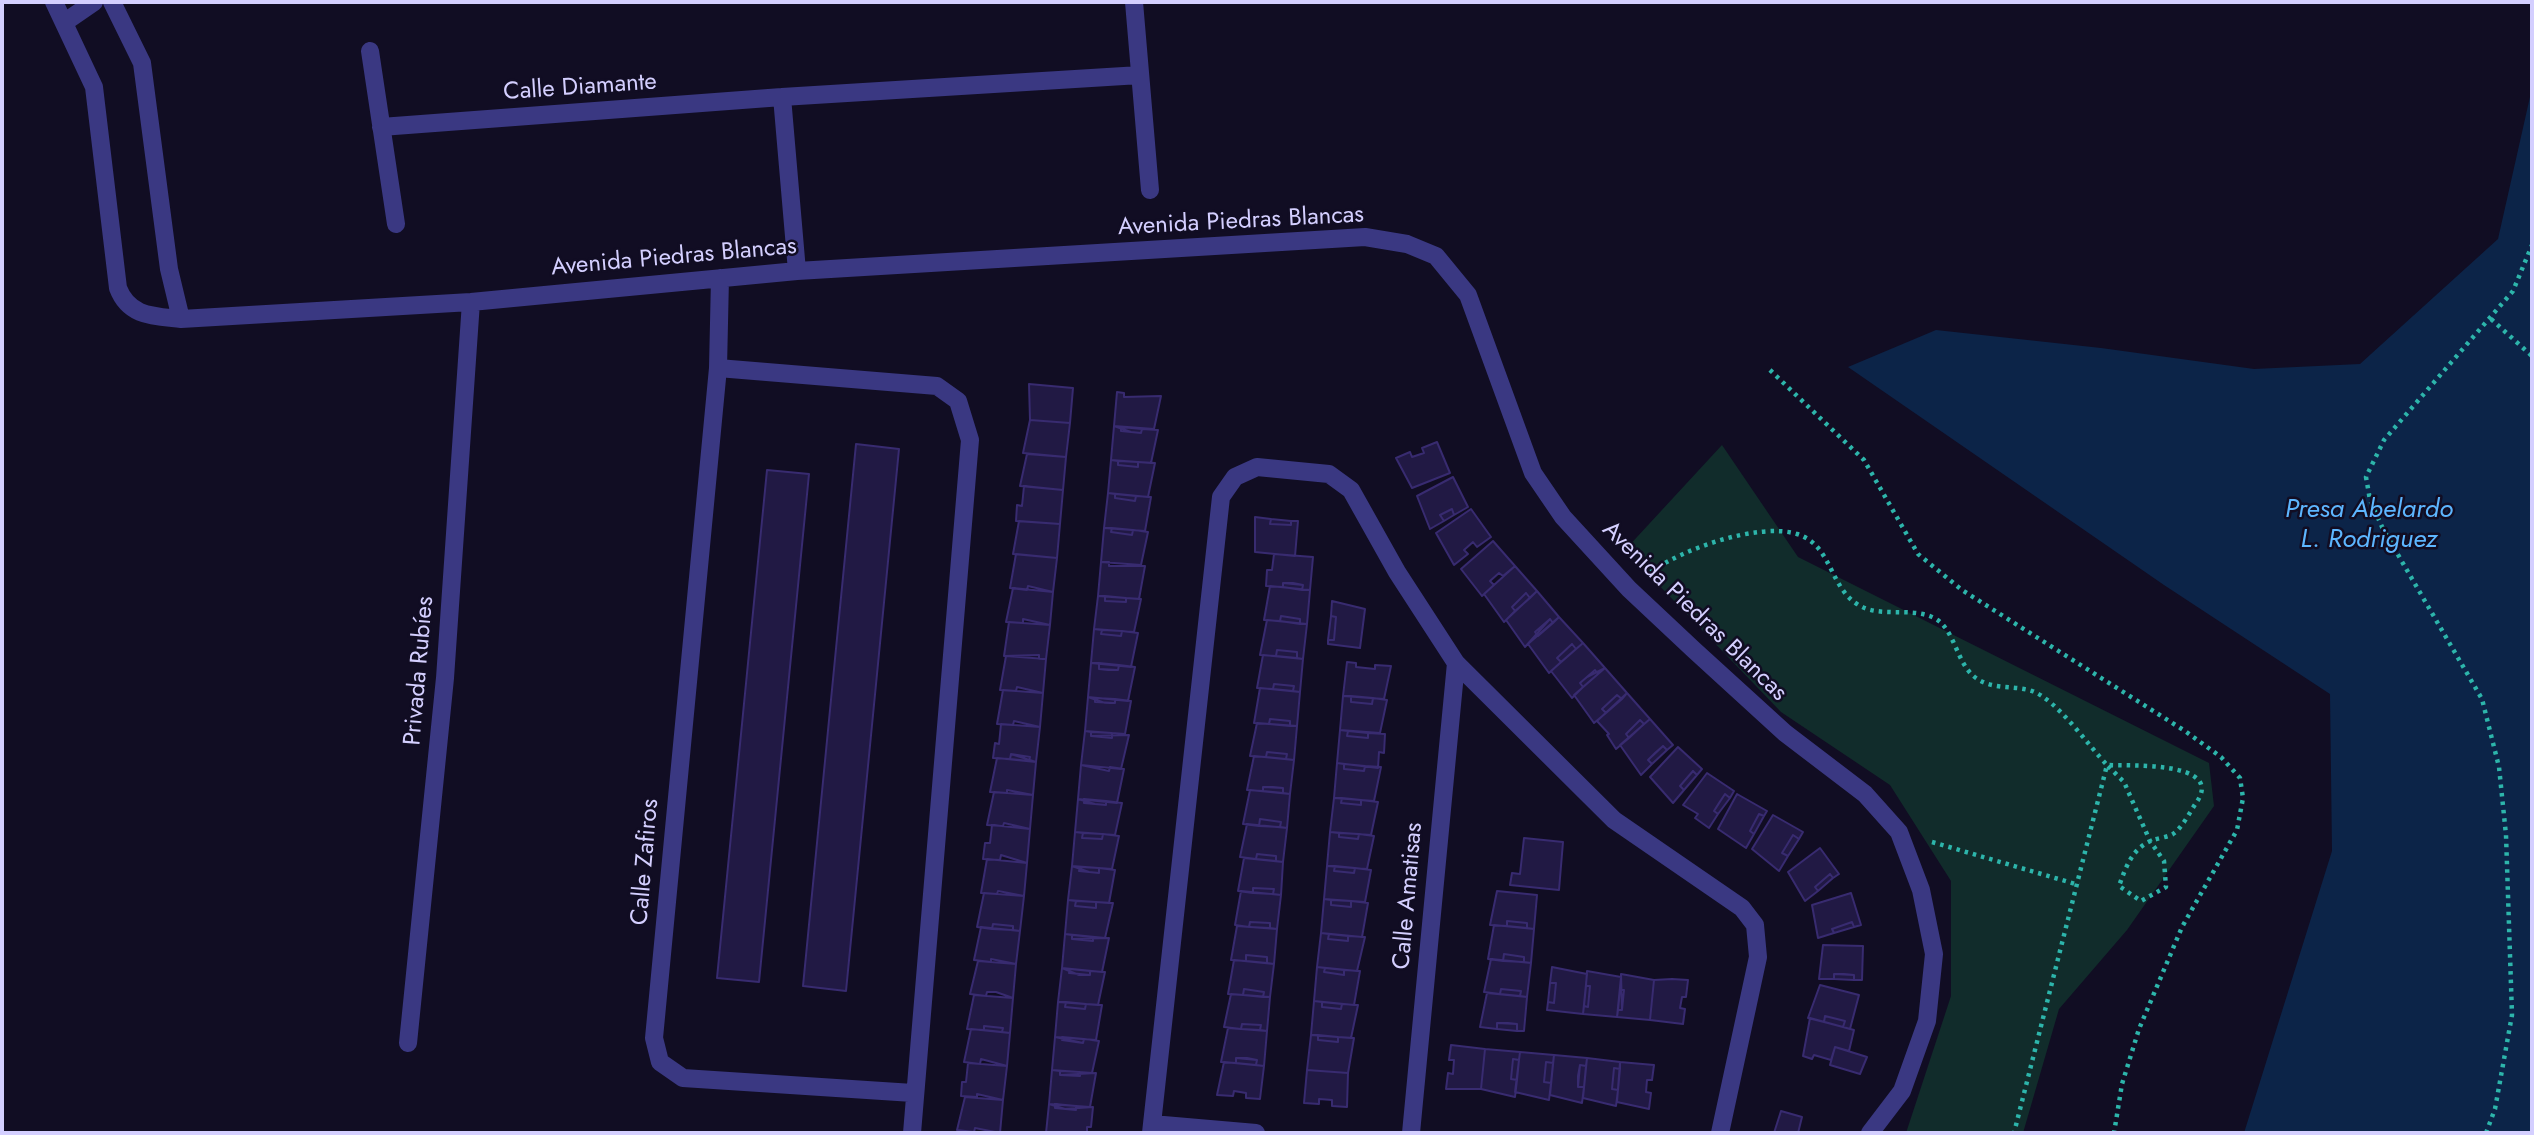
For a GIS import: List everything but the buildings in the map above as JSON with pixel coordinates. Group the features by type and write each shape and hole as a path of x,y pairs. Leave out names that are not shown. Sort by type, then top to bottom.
{"street":[{"name":"Avenida Piedras Blancas","path":"54,2 94,87 118,288 123,302 139,314 181,319 471,302 797,271 1365,237 1407,244 1436,256 1468,295 1533,473 1563,517 1629,589 1785,733 1865,794 1899,832 1921,890 1934,954 1927,1021 1902,1091 1870,1133"},
{"path":"65,22 94,2"},
{"path":"112,2 142,63 169,269 181,319"},
{"path":"1134,2 1150,190"},
{"path":"370,51 396,224"},
{"name":"Calle Diamante","path":"382,127 782,97 1140,75"},
{"path":"782,97 797,271"},
{"name":"Calle Zafiros","path":"720,278 718,368 654,1038 660,1062 683,1078 913,1093"},
{"name":"Privada Rubíes","path":"408,1043 445,678 471,302"},
{"path":"718,368 936,386 958,401 970,440 913,1093 912,1133"},
{"path":"1256,1133 1152,1129 1221,497 1235,477 1257,467 1329,474 1351,490 1397,572 1456,663 1614,820 1742,908 1755,925 1758,957 1720,1133"},
{"name":"Calle Amatisas","path":"1411,1133 1456,663"}],"path":[{"path":"2486,1133 2495,1109 2512,1015 2506,835 2499,767 2482,699 2383,529 2370,500 2366,477 2384,440 2513,291 2532,245"},
{"path":"2491,319 2532,356"},
{"path":"1770,370 1864,460 1918,554 1962,590 2185,731 2221,757 2240,778 2243,798 2237,830 2182,927 2139,1029 2122,1084 2113,1133"},
{"path":"1629,589 1666,561 1742,534 1797,534 1822,548 1846,595 1860,606 1876,611 1920,612 1938,619 1963,664 1975,678 1992,686 2031,691 2046,698 2107,765 2124,782 2150,841 2164,861 2166,887 2141,901 2119,886 2129,858 2150,841 2174,833 2199,799 2200,787 2193,776 2180,768 2107,765"},
{"path":"2014,1133 2079,885 2107,765"},
{"path":"1899,832 2079,885"}],"green space":[{"path":"1722,445 1798,557 2209,763 2214,806 2127,930 2059,1009 2023,1133 1906,1133 1951,996 1951,881 1890,785 1781,712 1625,550"}],"water":[{"name":"Presa Abelardo L. Rodriguez","path":"2532,88 2532,1133 2244,1133 2332,851 2330,694 2164,585 1848,367 1936,330 2101,348 2254,369 2360,364 2498,239"}]}
